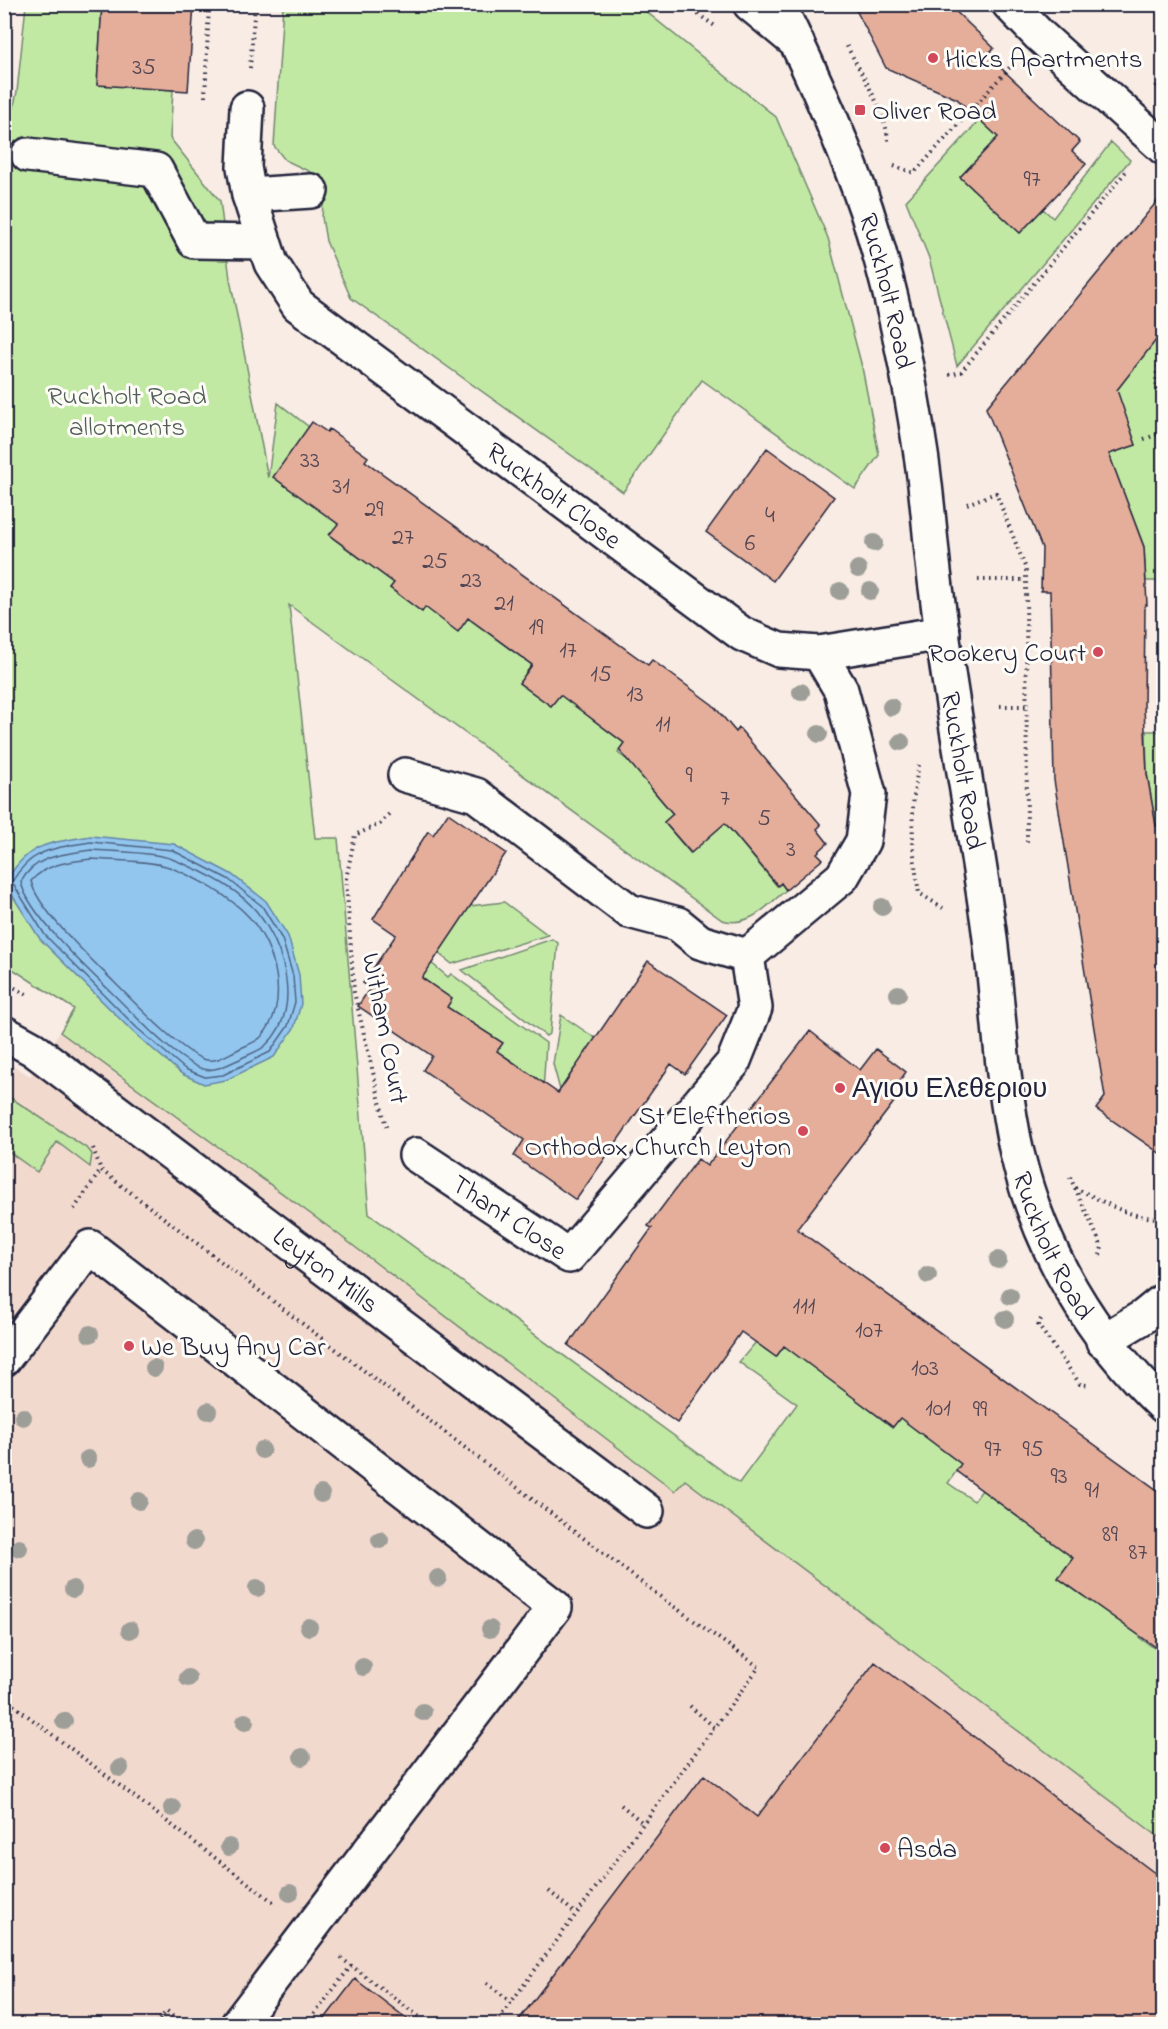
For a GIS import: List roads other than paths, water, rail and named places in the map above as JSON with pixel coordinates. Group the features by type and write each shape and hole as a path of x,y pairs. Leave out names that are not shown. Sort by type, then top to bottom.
{"street":[{"path":"750,4 797,43"},
{"name":"Ruckholt Road","path":"778,4 832,122 866,208 890,296 909,386 921,449 943,633 991,939 1007,1092 1017,1151 1031,1203 1062,1276 1103,1341 1135,1379 1164,1406"},
{"path":"1010,4 1039,35 1160,136"},
{"name":"Ruckholt Close","path":"247,108 243,167 249,195 271,262 298,305 307,312 742,634 779,650 819,653 943,633"},
{"path":"28,155 156,170 194,241 264,242"},
{"path":"249,195 311,192"},
{"path":"405,775 476,795 629,910 678,924 700,942 747,956 842,877 863,841 869,794 841,690 819,653"},
{"name":"Thant Close","path":"416,1155 568,1256 733,1063 754,1008 747,956"},
{"name":"Leyton Mills","path":"4,1033 33,1049 647,1511"},
{"path":"4,1359 90,1247 555,1607 238,2025"},
{"path":"1103,1341 1143,1317 1164,1300"}],"water":[{"path":"91,836 174,844 231,874 266,901 288,936 299,975 301,1004 294,1028 274,1057 226,1080 204,1084 182,1074 133,1032 40,939 5,884 21,860 40,847"}],"place":[{"name":"Hicks Apartments","path":"933,58"},
{"name":"Oliver Road","path":"860,110"},
{"name":"Rookery Court","path":"1098,652"},
{"name":"Αγιου Ελεθεριου","path":"840,1088"},
{"name":"St Eleftherios Orthodox Church Leyton","path":"803,1131"},
{"name":"We Buy Any Car","path":"129,1346"},
{"name":"Asda","path":"885,1848"}],"park label":[{"name":"Ruckholt Road allotments","path":"127,410"}]}
